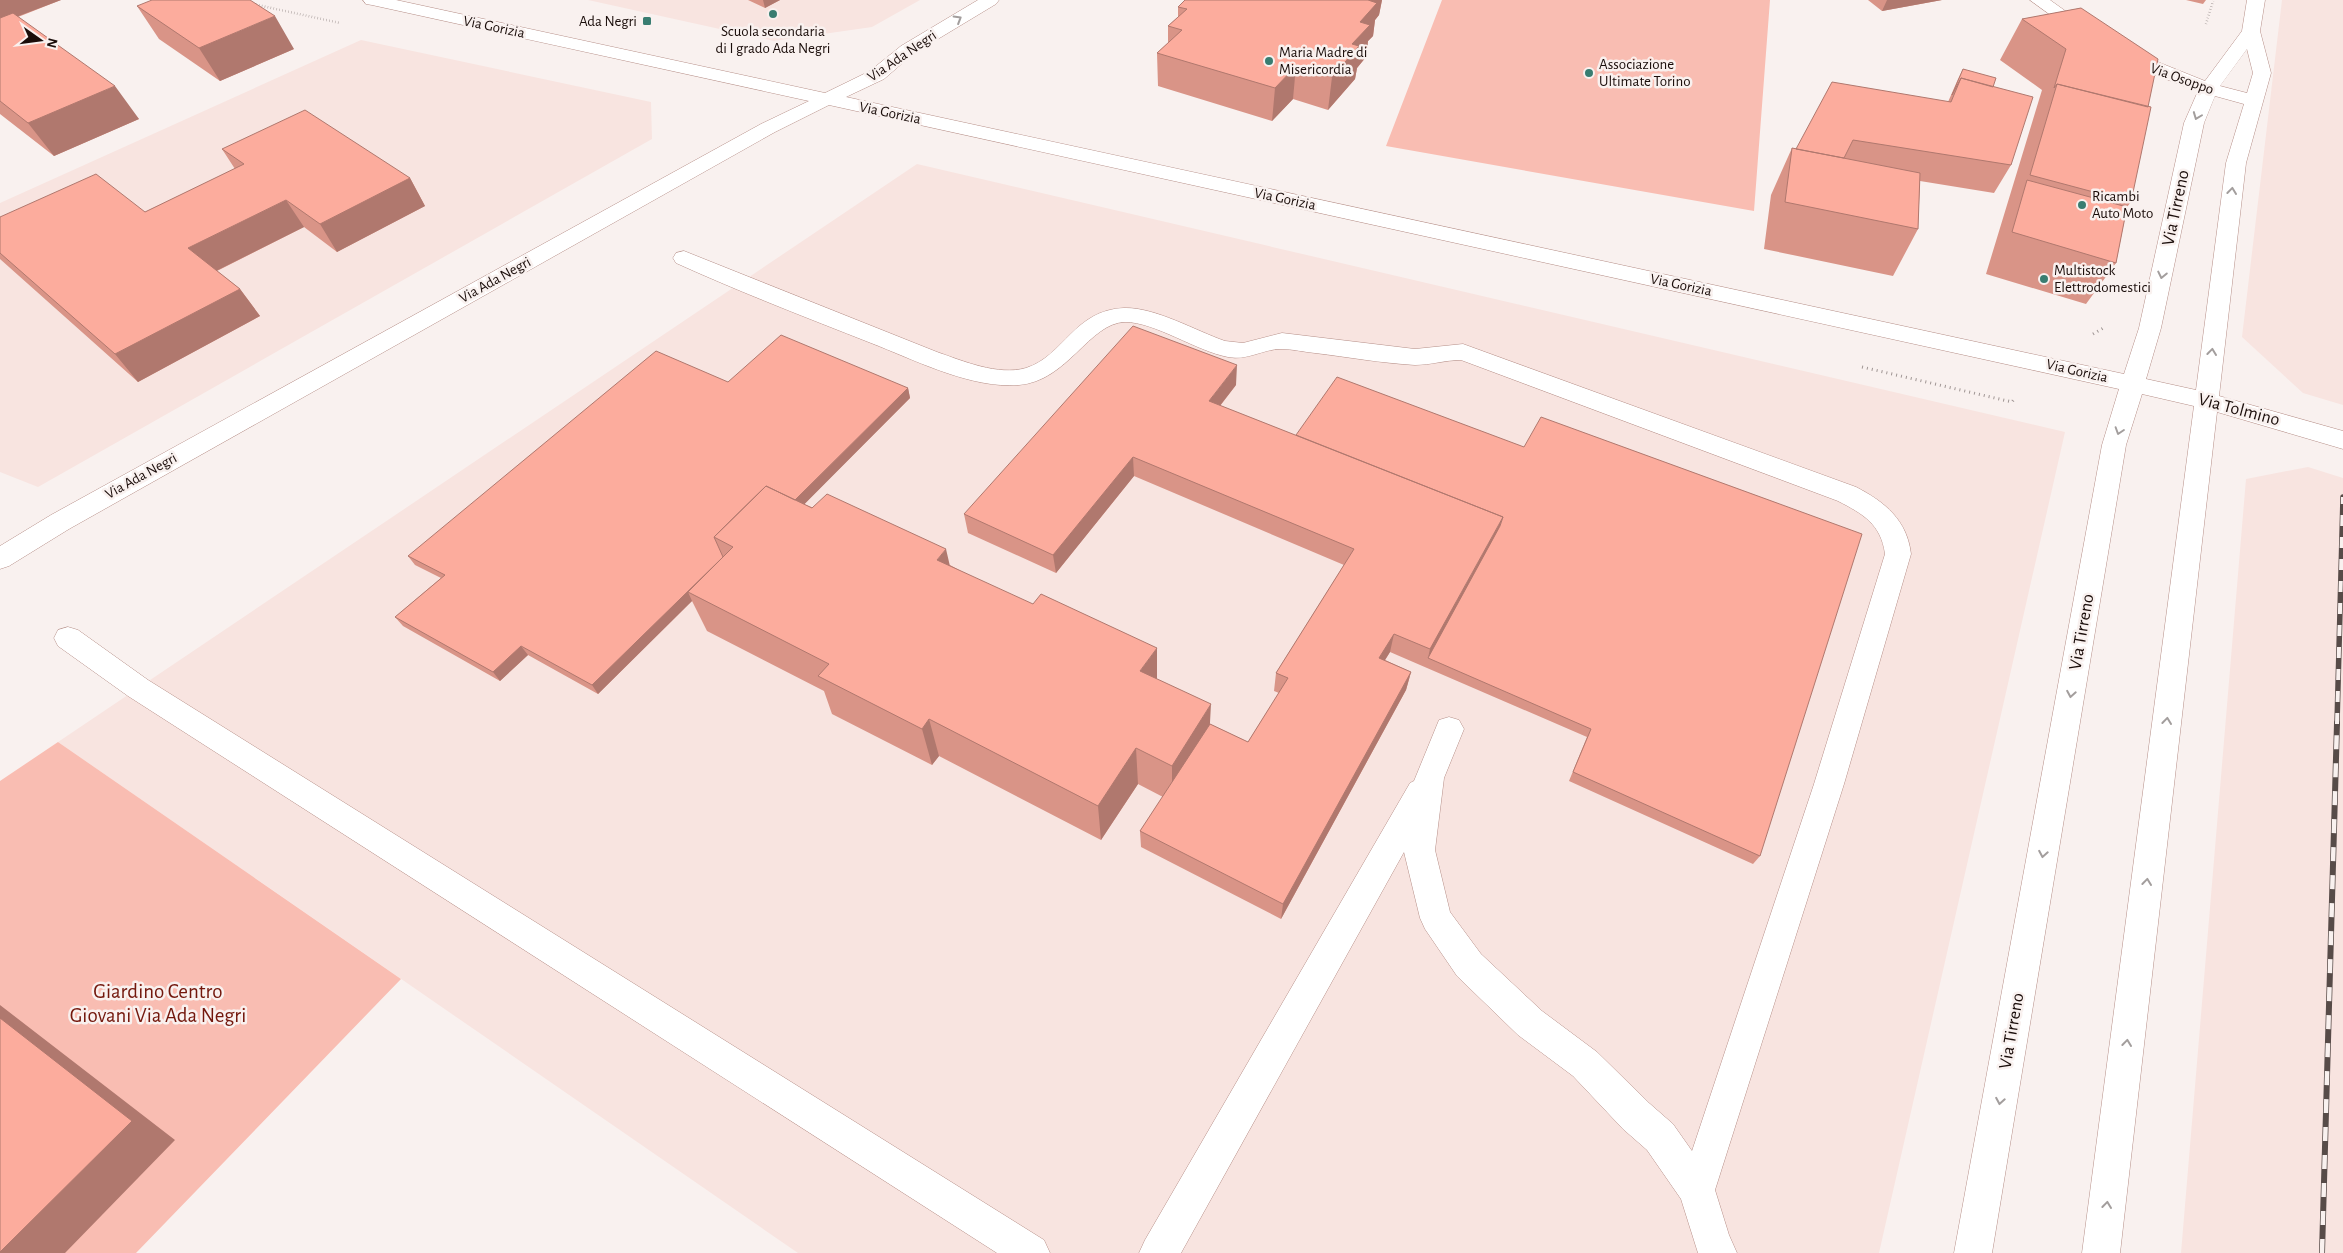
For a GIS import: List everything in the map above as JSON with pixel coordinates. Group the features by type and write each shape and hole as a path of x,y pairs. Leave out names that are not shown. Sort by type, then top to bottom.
{"street":[{"name":"Via Gorizia","path":"372,0 2134,385"},
{"name":"Via Ada Negri","path":"1,557 77,512 768,128 878,75 907,50 990,0"},
{"name":"Via Osoppo","path":"2039,0 2103,45 2147,66 2208,89 2254,101"},
{"name":"Via Tirreno","path":"2101,1253 2236,163 2262,73 2251,32 2256,0"},
{"name":"Via Gorizia","path":"437,14 461,4"},
{"name":"Via Tirreno","path":"1973,1253 2114,445 2150,328 2194,123 2208,89 2251,32"},
{"path":"684,258 740,284 963,369 996,375 1019,377 1034,374 1054,361 1105,317 1126,315 1149,321 1229,350 1246,351 1281,341 1415,357 1437,356 1447,351 1463,352 1538,378 1848,494 1877,511 1886,520 1894,534 1898,544 1898,554 1829,784 1697,1190"},
{"name":"Via Tolmino","path":"2134,385 2206,400 2343,440"},
{"path":"68,638 147,694 1031,1253"},
{"path":"1158,1253 1170,1235 1429,778 1449,729"},
{"path":"1429,778 1419,850 1436,918 1469,965 1530,1023 1585,1064 1636,1116 1660,1137 1697,1190 1712,1241 1718,1253"}],"path":[{"path":"2205,28 2213,0"},
{"path":"2039,363 2112,323"}],"shaded area":[{"name":"Scuola secondaria di I grado Ada Negri","path":"588,0 920,0 872,27 774,41"},
{"path":"2282,0 2343,0 2343,405 2303,393 2242,337"},
{"path":"361,40 651,102 652,139 38,487 0,472 0,203"},
{"path":"917,164 2065,432 1879,1253 798,1253 58,742"},
{"path":"2308,467 2343,478 2343,1253 2181,1253 2246,479"}],"green space":[{"name":"Associazione Ultimate Torino","path":"1442,0 1770,0 1754,211 1386,146"},
{"name":"Giardino Centro Giovani Via Ada Negri","path":"58,742 401,979 136,1253 0,1253 0,781"}],"building":[{"path":"152,0 250,0 275,16 199,48 137,6"},
{"name":"Maria Madre di Misericordia","path":"1185,0 1368,0 1377,3 1360,22 1370,25 1352,44 1359,46 1332,77 1296,66 1275,88 1157,53 1182,30 1168,26 1187,9 1178,7"},
{"path":"2081,8 2158,59 2148,107 2057,84 2054,88 2066,49 2022,19"},
{"path":"13,13 115,86 28,123 0,101 0,18"},
{"path":"1963,69 1996,78 1993,87 1961,78 1952,95"},
{"path":"1961,78 2033,97 2011,165 1853,140 1844,158 1796,149 1832,82 1951,102"},
{"path":"2057,84 2151,107 2131,202 2030,175"},
{"path":"305,110 410,178 320,224 286,200 188,248 240,289 115,354 0,253 0,217 96,174 145,212 244,164 222,149"},
{"path":"1792,148 1920,173 1918,229 1785,202"},
{"path":"2027,180 2127,207 2116,263 2012,232"},
{"path":"1133,326 1237,365 1209,401 1503,517 1430,649 1394,634 1379,658 1411,672 1283,904 1140,831 1210,724 1248,742 1288,678 1276,673 1354,549 1133,457 1053,555 964,514"},
{"path":"781,335 908,388 795,500 766,486 714,537 723,557 592,685 521,646 493,672 395,617 445,575 408,556 656,351 728,382"},
{"path":"1337,377 1524,447 1541,417 1862,534 1760,856 1573,772 1591,729 1428,658 1500,526 1503,517 1296,435"},
{"path":"766,486 812,508 827,494 946,549 937,560 1033,604 1041,594 1157,648 1140,671 1211,704 1172,766 1136,748 1098,806 929,719 922,729 818,676 829,664 688,592 733,547 714,537"},
{"path":"0,1018 132,1121 0,1252"}],"railway":[{"path":"2337,724 2343,497"},
{"path":"2322,1253 2337,723"}],"place":[{"name":"Scuola secondaria di I grado Ada Negri","path":"773,14"},
{"name":"Ada Negri","path":"647,21"},
{"name":"Maria Madre di Misericordia","path":"1269,61"},
{"name":"Associazione Ultimate Torino","path":"1589,73"},
{"name":"Ricambi Auto Moto","path":"2082,205"},
{"name":"Multistock Elettrodomestici","path":"2044,279"}]}
